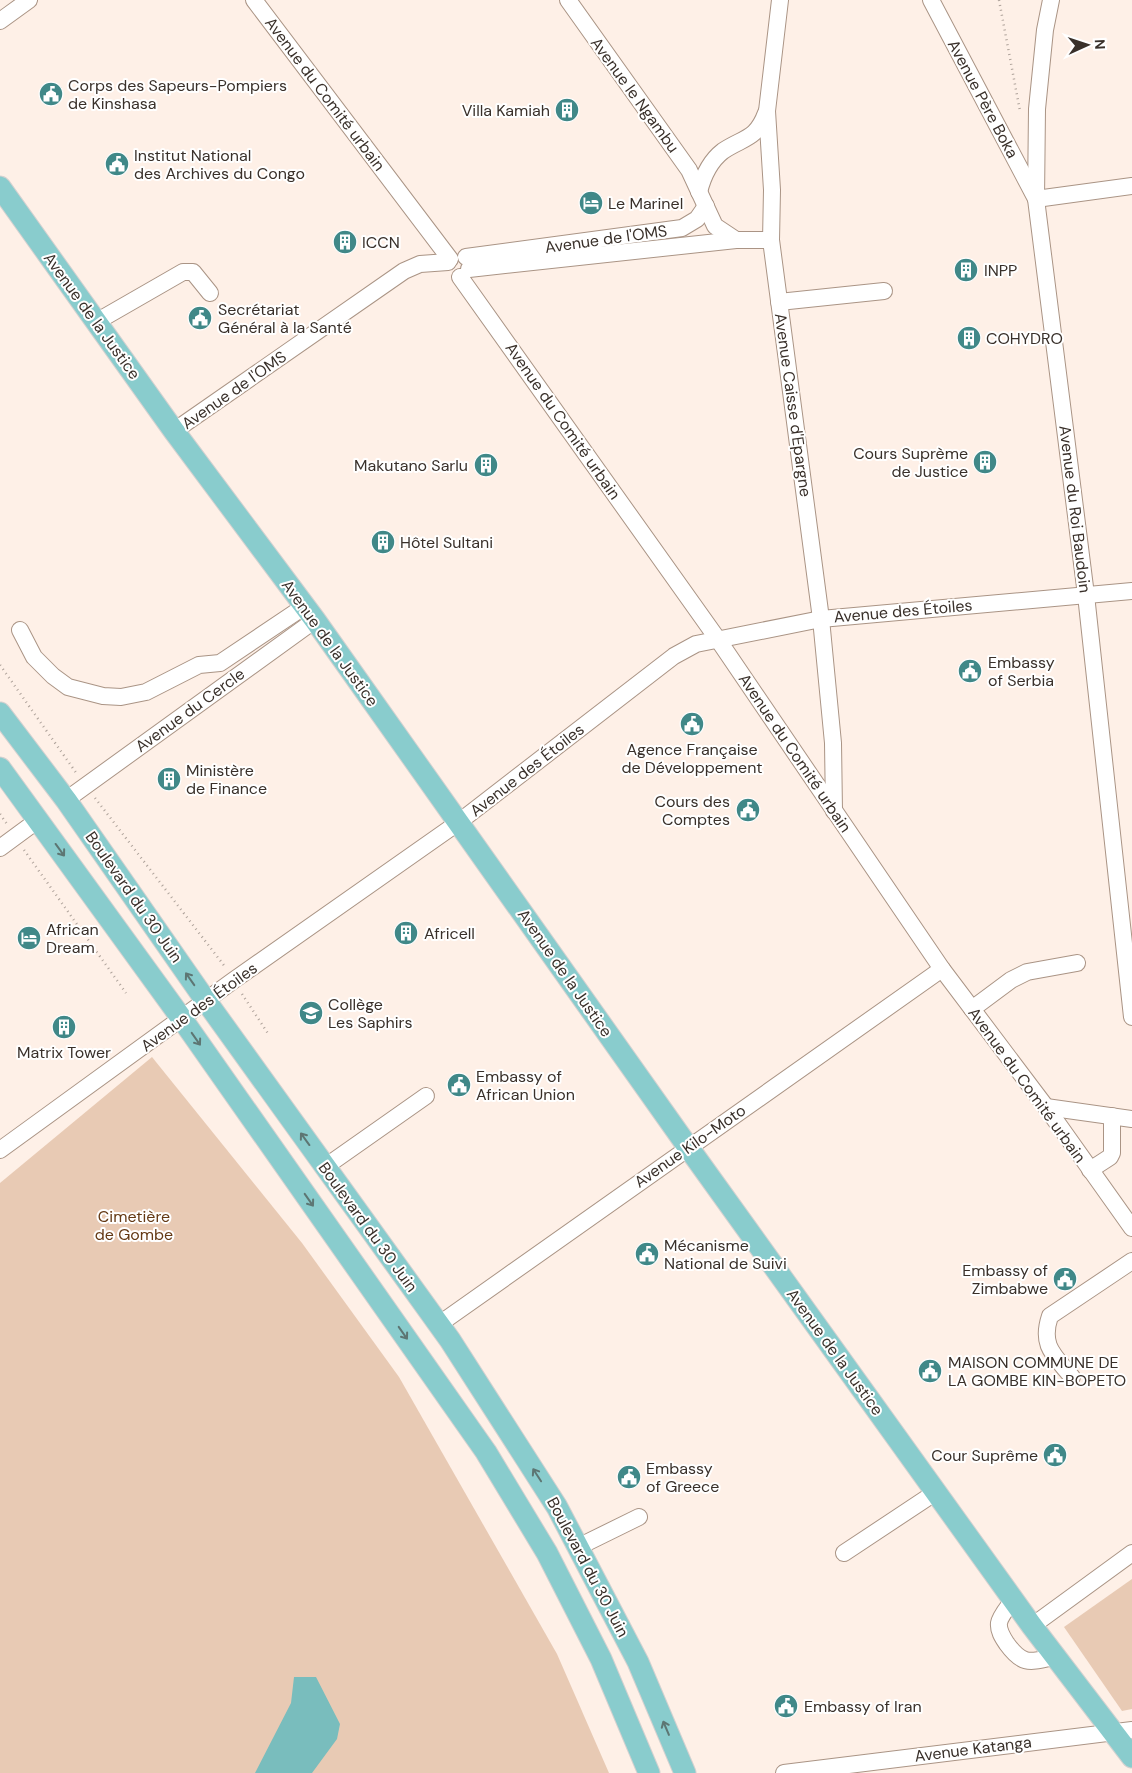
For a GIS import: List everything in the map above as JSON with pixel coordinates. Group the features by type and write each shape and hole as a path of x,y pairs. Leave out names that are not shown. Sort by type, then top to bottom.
{"main road":[{"name":"Avenue de la Justice","path":"0,187 174,432 310,613 688,1147 1054,1657 1123,1731 1132,1757"},
{"name":"Boulevard du 30 Juin","path":"0,713 66,800 206,1001 438,1325 557,1507 638,1662 685,1773"},
{"name":"Boulevard du 30 Juin","path":"0,768 182,1019 486,1452 547,1554 601,1659 649,1773"}],"street":[{"path":"0,21 29,0"},
{"name":"Avenue du Comité urbain","path":"254,0 459,265 719,641 942,969 1046,1108 1132,1228"},
{"name":"Avenue le Ngambu","path":"568,0 689,170 715,226 736,240"},
{"name":"Avenue Caisse d'Epargne","path":"780,0 766,110 772,190 771,240 821,619 834,743 834,811"},
{"name":"Avenue Père Boka","path":"931,0 1036,199"},
{"name":"Avenue du Roi Baudoin","path":"1051,0 1045,30 1037,109 1036,199 1128,942 1132,1018"},
{"path":"703,199 709,166 723,152 749,139 761,126 766,110"},
{"path":"1036,199 1132,186"},
{"name":"Avenue de l'OMS","path":"174,432 404,270 420,264 459,265 682,228 697,219 703,199"},
{"path":"459,265 736,240 771,240"},
{"path":"96,322 183,272 193,272 210,293"},
{"path":"779,302 884,291"},
{"name":"Avenue des Étoiles","path":"0,1150 234,980 459,822 674,656 696,644 719,641 821,619 1132,591"},
{"path":"20,630 34,657 53,676 68,687 95,694 121,697 146,692 198,665 220,663 310,613"},
{"name":"Avenue du Cercle","path":"66,800 310,613"},
{"path":"0,848 38,820"},
{"path":"972,1009 1011,980 1027,972 1077,962"},
{"name":"Avenue Kilo-Moto","path":"438,1325 942,969"},
{"path":"325,1167 426,1096"},
{"path":"1046,1108 1132,1119"},
{"path":"1090,1170 1110,1157 1112,1153 1112,1116"},
{"path":"1072,1377 1046,1345 1045,1329 1050,1316 1132,1261"},
{"path":"844,1553 936,1492"},
{"path":"578,1546 639,1517"},
{"path":"1032,1626 1132,1554"},
{"path":"1013,1600 999,1622 1000,1633 1017,1658 1025,1661 1054,1657"},
{"name":"Avenue Katanga","path":"784,1773 1123,1731"}],"path":[{"path":"998,0 1020,114"},
{"path":"0,664 86,786 234,980 269,1035"},
{"path":"0,814 9,827"},
{"path":"21,846 126,993"}],"green space":[{"name":"Cimetière de Gombe","path":"152,1057 302,1243 399,1377 557,1654 609,1773 0,1773 0,1183"},
{"path":"1132,1579 1132,1709 1122,1711 1064,1627"}],"water":[{"path":"294,1677 316,1677 340,1724 337,1739 312,1773 255,1773 291,1703"}],"place":[{"name":"Corps des Sapeurs-Pompiers de Kinshasa","path":"51,94"},
{"name":"Villa Kamiah","path":"567,110"},
{"name":"Institut National des Archives du Congo","path":"117,164"},
{"name":"Le Marinel","path":"591,203"},
{"name":"ICCN","path":"345,242"},
{"name":"INPP","path":"966,270"},
{"name":"Secrétariat Général à la Santé","path":"200,318"},
{"name":"COHYDRO","path":"969,338"},
{"name":"Cours Suprème de Justice","path":"985,462"},
{"name":"Makutano Sarlu","path":"486,465"},
{"name":"Hôtel Sultani","path":"383,542"},
{"name":"Embassy of Serbia","path":"970,671"},
{"name":"Agence Française de Développement","path":"692,724"},
{"name":"Ministère de Finance","path":"169,779"},
{"name":"Cours des Comptes","path":"748,810"},
{"name":"Africell","path":"406,933"},
{"name":"African Dream","path":"29,938"},
{"name":"Collège Les Saphirs","path":"311,1013"},
{"name":"Matrix Tower","path":"64,1027"},
{"name":"Embassy of African Union","path":"459,1085"},
{"name":"Mécanisme National de Suivi","path":"647,1254"},
{"name":"Embassy of Zimbabwe","path":"1065,1279"},
{"name":"MAISON COMMUNE DE LA GOMBE KIN-BOPETO","path":"930,1371"},
{"name":"Cour Suprême","path":"1055,1455"},
{"name":"Embassy of Greece","path":"629,1477"},
{"name":"Embassy of Iran","path":"786,1706"}]}
